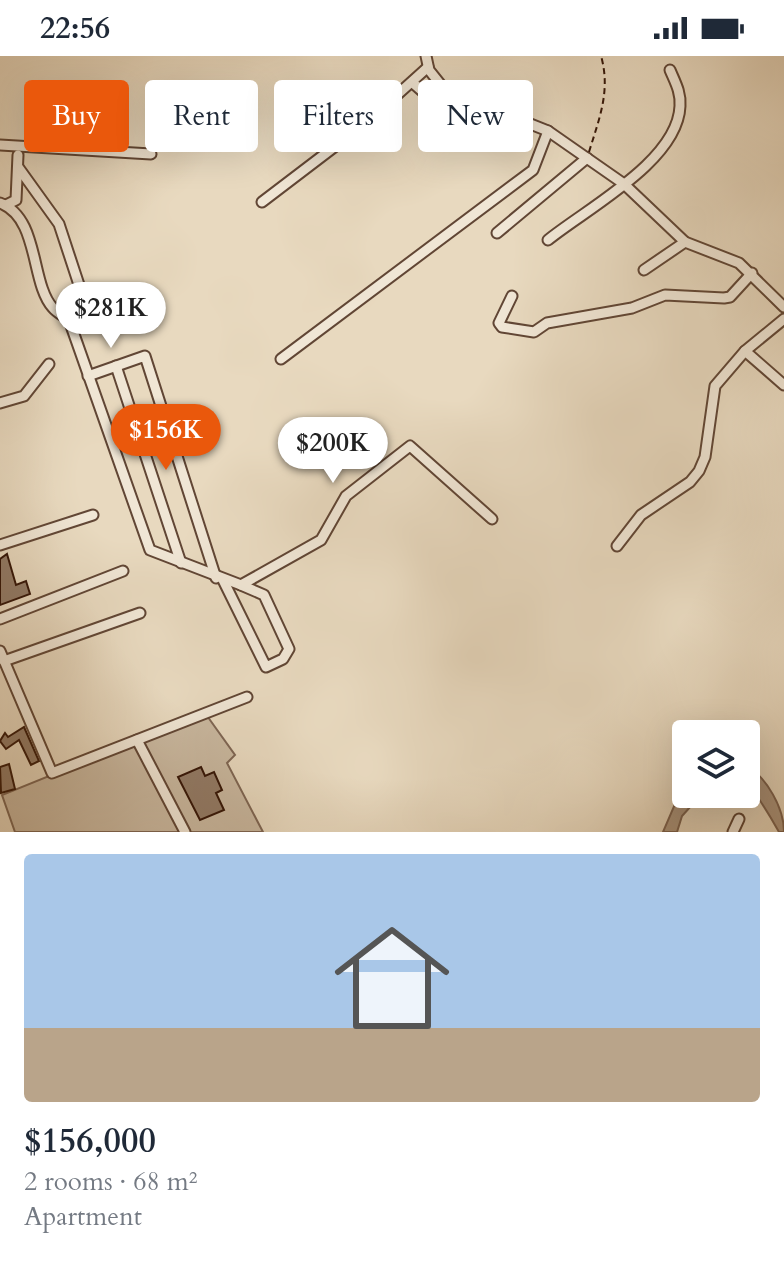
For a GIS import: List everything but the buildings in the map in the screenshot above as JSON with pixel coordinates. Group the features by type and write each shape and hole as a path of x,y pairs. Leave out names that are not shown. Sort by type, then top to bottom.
{"street":[{"path":"426,56 428,67 441,85 548,131 624,184 685,242 739,263 784,307"},
{"path":"262,202 413,83 428,67"},
{"path":"548,240 586,209 605,202 655,155 676,128 679,89 670,70"},
{"path":"413,83 418,87"},
{"path":"281,359 533,170 548,131"},
{"path":"0,145 151,154"},
{"path":"18,155 16,200 3,204 28,233 49,301 69,320 88,376 150,550 219,579 264,595 289,649 283,659 266,667 219,579 145,356 88,376"},
{"path":"497,233 587,158"},
{"path":"18,167 59,224 83,297 83,305 69,320"},
{"path":"644,270 685,242"},
{"path":"512,296 499,323 502,327 534,332 547,323 632,308 665,295 724,298 737,290 752,273"},
{"path":"617,546 641,515 690,482 699,471 705,457 714,390 745,351 784,319"},
{"path":"745,351 784,385"},
{"path":"0,403 24,396 49,364"},
{"path":"116,366 181,563"},
{"path":"241,585 321,540 346,496 410,446 492,519"},
{"path":"0,545 93,515"},
{"path":"0,619 123,571"},
{"path":"140,613 2,656 52,773 247,697"},
{"path":"137,740 185,832"},
{"path":"733,832 739,819"}],"path":[{"path":"587,158 602,118 605,95 601,56"}],"shaded area":[{"path":"205,713 235,755 227,763 263,832 15,832 2,795"},
{"path":"760,777 773,794 781,813 784,832 779,832 760,802"},
{"path":"673,808 689,808 682,816 677,832 663,832"}]}
